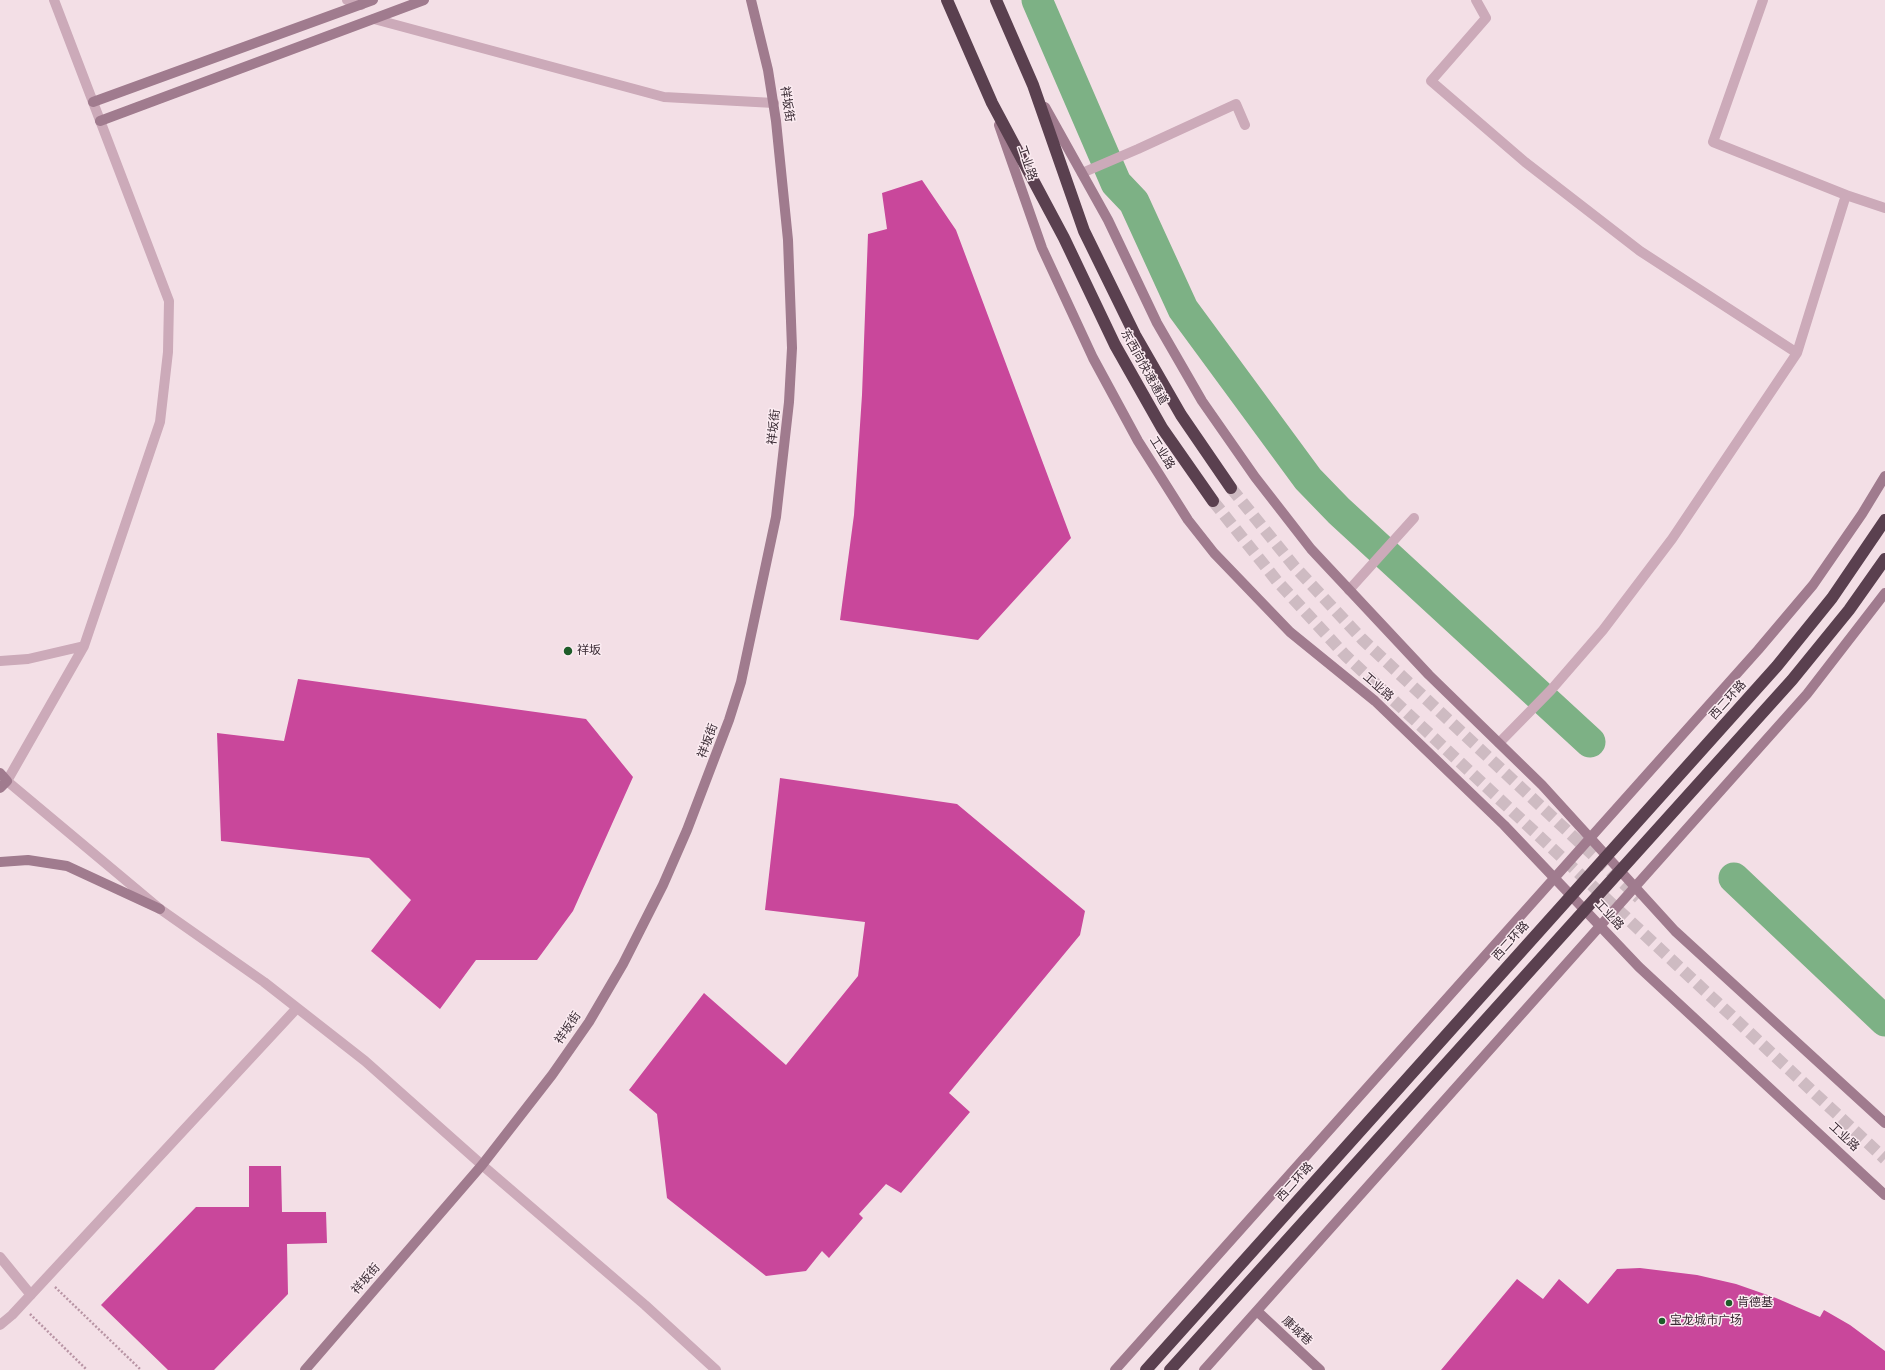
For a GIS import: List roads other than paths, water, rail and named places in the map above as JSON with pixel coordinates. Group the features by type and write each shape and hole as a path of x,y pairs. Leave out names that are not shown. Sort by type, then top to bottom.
{"highway":[{"name":"工业路","path":"947,0 992,103 1064,238"},
{"path":"996,0 1033,85"},
{"name":"东西向快速通道","path":"1033,85 1084,231 1135,335 1181,415 1232,488"},
{"name":"东西向快速通道","path":"1064,238 1119,352 1162,428 1213,501"},
{"name":"西二环路","path":"1146,1370 1777,666 1832,598 1885,520"},
{"path":"1170,1370 1792,680 1849,610 1885,559"}],"main road":[{"path":"92,102 373,0"},
{"path":"100,121 424,0"},
{"name":"祥坂街","path":"305,1370 482,1165 571,1048 623,964 660,891 688,830 721,744 741,682 776,517 791,374 792,317 788,240 774,103 768,70 750,0"},
{"path":"1033,85 1108,220 1157,323 1202,401 1264,489 1311,549 1429,676 1542,786 1675,930 1885,1123"},
{"name":"工业路","path":"992,103 1042,248 1093,358 1138,441 1188,520 1214,553 1290,632 1375,701 1504,825 1639,967 1885,1194"},
{"path":"1115,1370 1758,650 1813,584 1862,514 1885,476"},
{"path":"1204,1370 1807,694 1885,593"},
{"path":"0,773 4,785"},
{"path":"0,862 28,860 67,866 160,909"},
{"name":"康城巷","path":"1257,1311 1320,1370"}],"street":[{"path":"54,0 169,301 168,352 160,422 84,646 4,785 160,909 264,982 365,1061 482,1165 645,1305 716,1370"},
{"path":"347,0 361,4"},
{"path":"1476,0 1486,18 1431,81 1525,162 1640,251 1797,353"},
{"path":"1763,0 1713,142 1846,195 1885,208"},
{"path":"374,19 664,97 774,103"},
{"path":"1082,173 1138,150 1236,104 1245,125"},
{"path":"1499,743 1551,690 1602,630 1672,539 1797,353 1846,195"},
{"path":"1349,590 1414,518"},
{"path":"0,661 28,659 84,646"},
{"path":"0,1325 22,1305 297,1008"},
{"path":"0,1257 31,1295"}],"waterway":[{"path":"1037,0 1116,183 1134,202 1183,309 1308,479 1339,511 1590,742"},
{"path":"1734,878 1885,1021"}],"tunnel":[{"path":"1231,488 1294,566 1362,639 1639,898"},
{"path":"1213,501 1277,581 1345,655 1885,1159"}],"place":[{"name":"祥坂","path":"568,651"},
{"name":"肯德基","path":"1729,1303"},
{"name":"宝龙城市广场","path":"1662,1321"}]}
